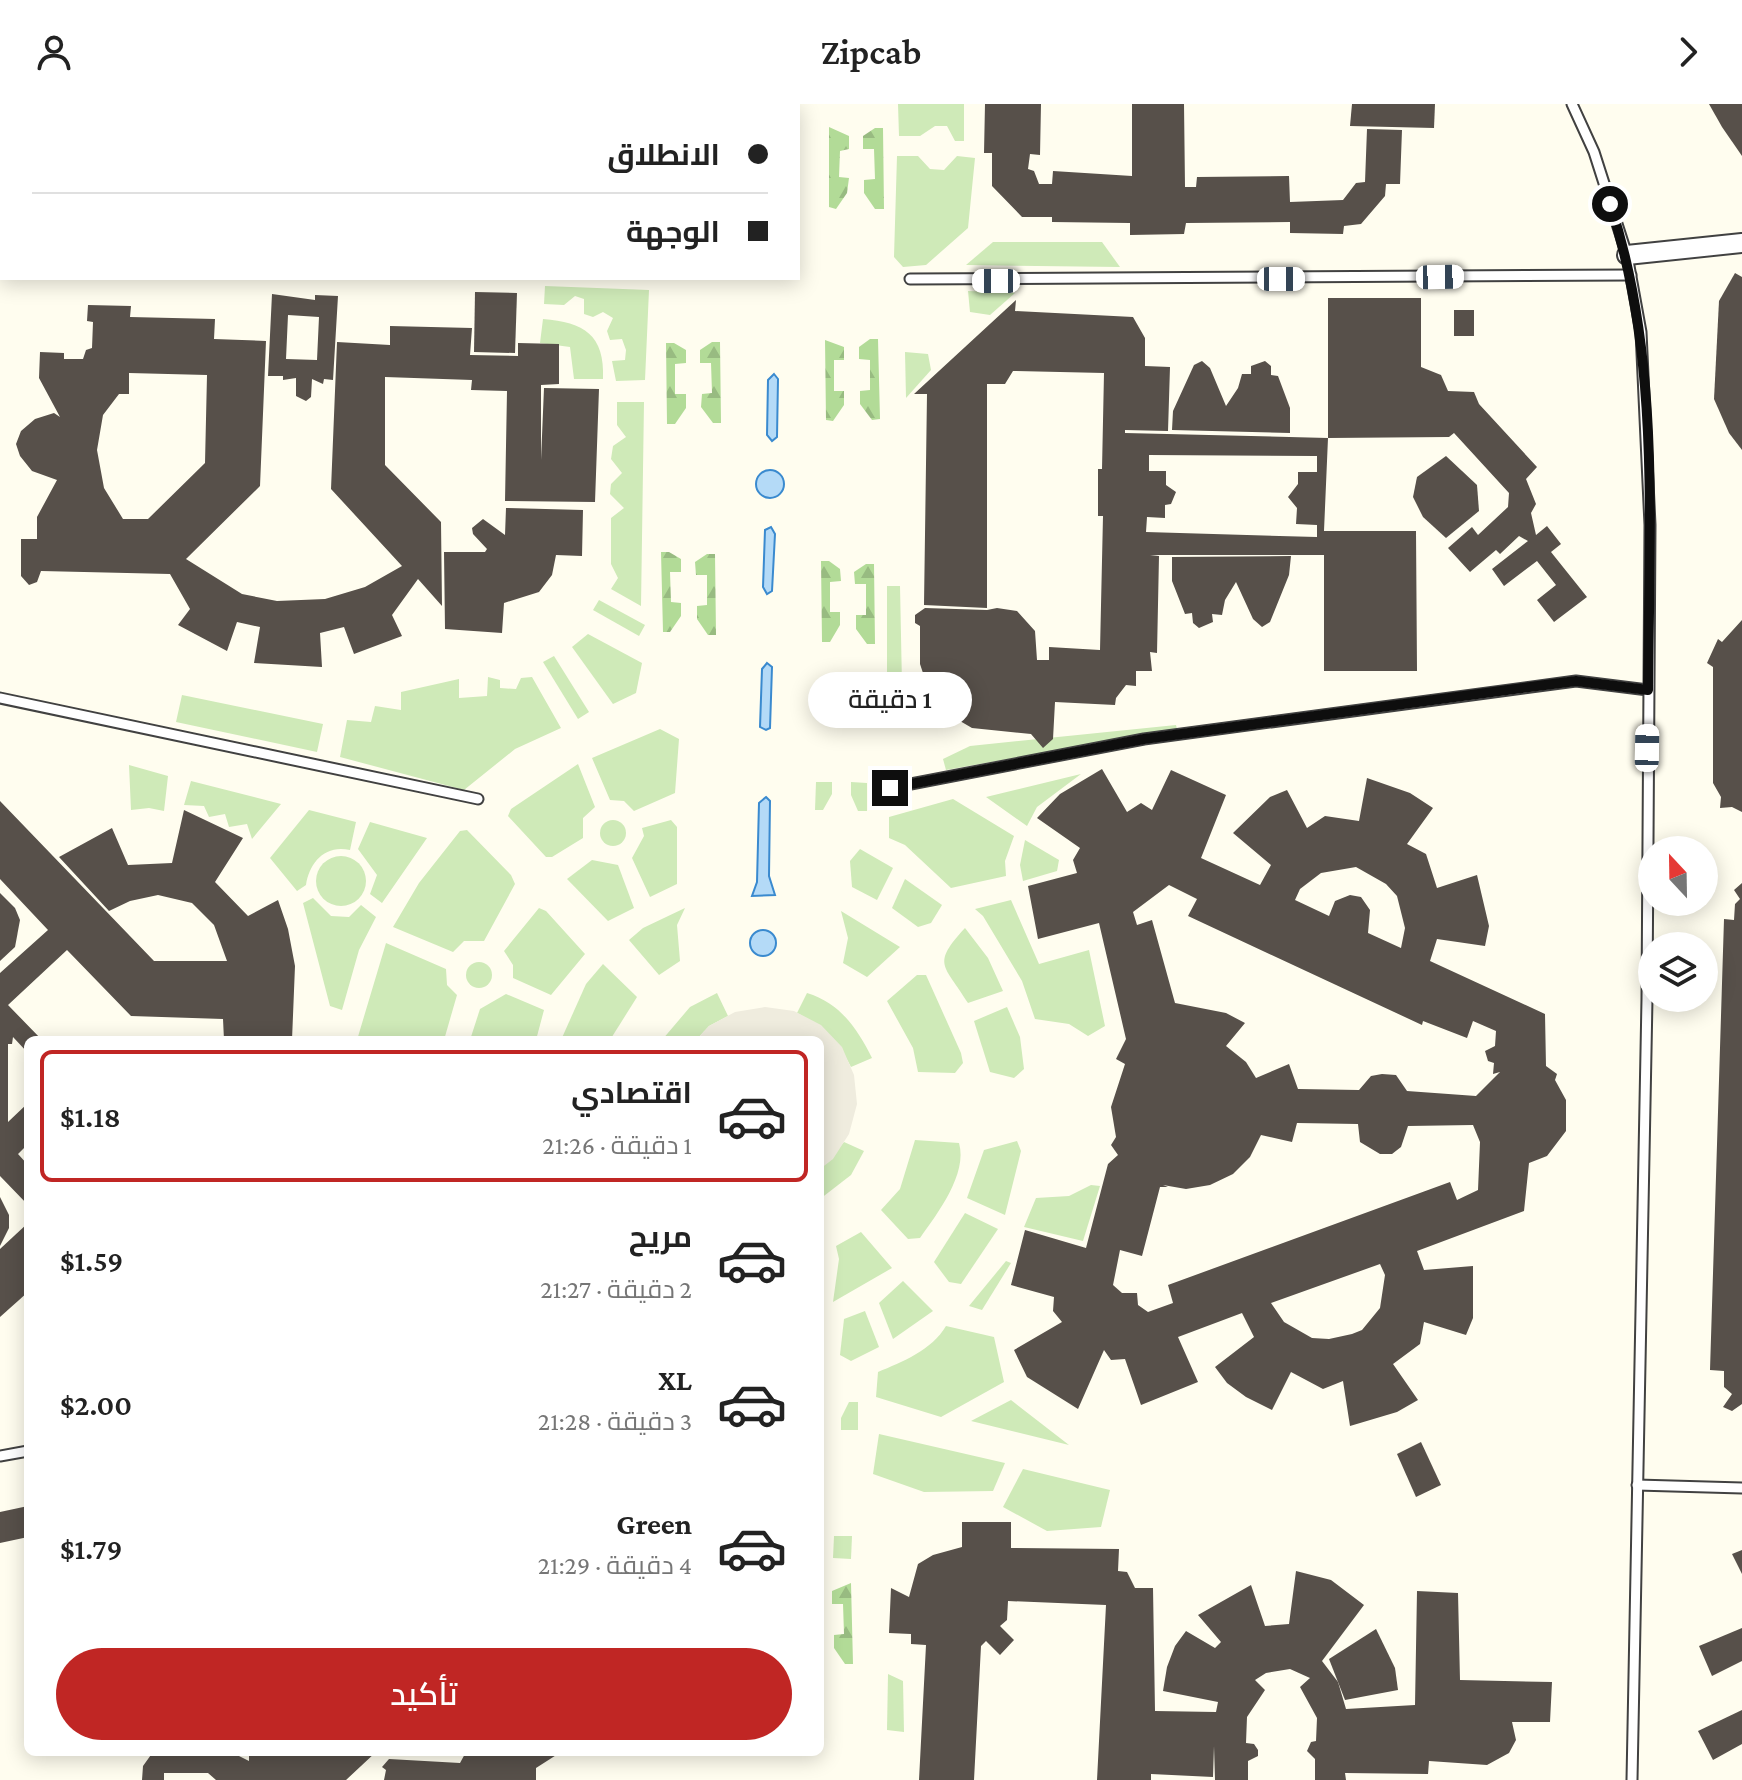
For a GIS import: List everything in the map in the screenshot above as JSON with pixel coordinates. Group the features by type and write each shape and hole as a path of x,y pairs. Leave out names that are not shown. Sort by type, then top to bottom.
{"street":[{"path":"1627,255 1742,243"}],"lane":[{"path":"1572,104 1594,152 1631,275 1641,332 1650,525 1647,999 1632,1780"},
{"path":"910,279 1631,275"},
{"path":"890,788 1144,739 1545,685 1576,681 1648,690"},
{"path":"0,698 478,799"},
{"path":"0,1456 24,1452"},
{"path":"1637,1485 1742,1488"}],"green space":[{"path":"898,104 964,104 964,141 955,141 947,126 935,126 920,136 899,136"},
{"path":"829,127 849,136 849,149 840,151 839,177 849,178 847,193 836,209 829,207"},
{"path":"875,128 883,128 884,209 875,209 864,193 864,180 875,179 874,149 863,149 863,136"},
{"path":"897,156 918,156 930,169 944,170 957,156 975,158 968,228 926,265 903,267 894,257"},
{"path":"993,242 1102,242 1120,267 966,265"},
{"path":"545,286 649,290 645,380 616,381 612,361 625,360 626,350 622,339 610,340 607,331 613,318 603,312 593,317 584,314 584,299 575,296 564,305 544,304"},
{"path":"968,291 1015,293 990,315 970,312"},
{"path":"543,319 570,323 596,341 603,364 603,379 574,379 570,347 540,343"},
{"path":"870,339 878,339 880,419 872,420 860,404 860,391 870,390 870,360 859,359 859,347"},
{"path":"825,340 844,347 844,360 834,360 834,391 844,391 844,405 833,421 826,420"},
{"path":"712,342 720,342 721,423 713,423 701,407 702,394 712,393 711,363 700,363 700,350"},
{"path":"666,343 674,343 686,350 686,363 675,364 675,394 686,394 686,408 675,424 667,424"},
{"path":"905,352 928,354 931,370 906,398"},
{"path":"617,402 644,402 641,606 611,589 618,578 611,564 611,518 624,508 610,494 611,484 622,473 611,459 613,446 626,437 617,425"},
{"path":"661,552 669,552 681,559 681,572 670,572 671,602 681,603 681,616 670,632 663,632"},
{"path":"707,554 715,554 716,635 708,635 697,619 697,606 707,605 707,575 696,575 695,562"},
{"path":"821,561 829,561 840,569 841,581 830,582 830,612 840,612 840,625 830,642 822,642"},
{"path":"866,564 874,564 875,644 867,644 856,629 856,615 866,615 866,584 855,584 854,572"},
{"path":"887,586 900,586 902,685 915,706 897,727 887,712"},
{"path":"599,600 645,625 639,636 593,610"},
{"path":"588,634 642,663 636,693 613,704 572,647"},
{"path":"554,656 589,712 578,719 543,662"},
{"path":"488,677 500,680 500,688 516,689 521,678 532,677 561,728 515,749 464,790 340,757 347,720 371,722 375,706 401,710 401,692 459,679 459,698 487,696"},
{"path":"182,695 323,724 317,752 176,722"},
{"path":"1176,725 1177,729 946,770 943,759 970,746"},
{"path":"660,729 679,739 675,793 634,811 624,801 610,800 592,758"},
{"path":"578,764 595,807 583,818 583,838 552,857 546,857 508,816 511,809"},
{"path":"129,765 168,776 164,811 149,808 131,810"},
{"path":"1081,774 1037,807 1027,826 986,797"},
{"path":"191,781 281,804 252,839 247,824 229,827 225,814 209,817 204,806 184,805"},
{"path":"816,782 832,782 832,794 823,810 815,810"},
{"path":"851,782 867,783 867,811 858,811 851,795"},
{"path":"953,799 1014,836 1005,861 1006,876 951,888 905,845 889,838 889,817"},
{"path":"309,810 356,822 350,850 333,850 320,857 311,869 306,885 297,891 270,858"},
{"path":"613,820 622,824 626,833 622,842 613,846 604,842 600,833 604,824"},
{"path":"671,820 677,827 677,884 650,897 632,858 644,836 642,828"},
{"path":"370,822 427,838 382,903 370,894 377,875 358,849"},
{"path":"467,830 511,875 515,884 484,941 464,941 453,952 393,927 419,883 460,831"},
{"path":"1025,840 1059,860 1057,871 1023,881 1020,865"},
{"path":"860,849 893,868 877,900 852,887 850,861"},
{"path":"341,856 358,864 366,881 358,898 341,906 324,898 316,881 324,864"},
{"path":"592,860 618,865 634,908 608,921 567,879"},
{"path":"905,879 942,905 931,923 918,927 892,908"},
{"path":"313,898 331,916 349,917 361,905 376,917 359,950 342,1010 330,1006 303,903"},
{"path":"1011,900 1039,964 1089,950 1105,1026 1088,1036 1069,1024 1035,1019 1022,981 983,916 975,909"},
{"path":"539,908 546,911 585,954 551,995 513,978 513,965 504,951"},
{"path":"685,908 677,925 680,961 659,975 629,940 643,928"},
{"path":"841,911 900,947 867,977 843,963 848,938"},
{"path":"965,928 988,958 1003,991 968,1003 945,965 948,950"},
{"path":"386,943 446,969 447,985 457,995 445,1036 358,1036"},
{"path":"479,962 489,965 492,975 489,985 479,988 469,985 466,975 469,965"},
{"path":"603,964 637,997 613,1036 563,1036 586,984"},
{"path":"917,975 926,975 961,1053 963,1063 955,1073 918,1072 913,1048 887,1001"},
{"path":"717,993 728,1016 709,1026 700,1036 665,1036 690,1007"},
{"path":"807,993 829,1003 846,1018 872,1058 851,1067 829,1035 797,1013"},
{"path":"506,994 544,1010 537,1036 471,1036 480,1009"},
{"path":"1007,1007 1020,1037 1024,1069 1014,1078 990,1072 974,1021"},
{"path":"915,1140 959,1143 961,1155 955,1180 942,1206 920,1238 908,1239 881,1210 900,1189"},
{"path":"1017,1141 1021,1151 1005,1215 967,1198 984,1150"},
{"path":"844,1142 864,1151 851,1175 824,1196 824,1164"},
{"path":"1091,1185 1100,1186 1083,1241 1024,1227 1036,1198 1069,1196"},
{"path":"965,1213 998,1229 961,1284 949,1282 934,1262"},
{"path":"861,1232 892,1268 833,1302 839,1259 836,1246"},
{"path":"1006,1261 1011,1263 982,1310 969,1306"},
{"path":"903,1281 933,1311 893,1339 879,1303"},
{"path":"865,1311 879,1347 851,1361 840,1355 844,1319"},
{"path":"946,1326 994,1337 1004,1382 941,1417 876,1397 878,1372 925,1348"},
{"path":"1011,1400 1069,1445 971,1421"},
{"path":"849,1402 858,1402 858,1430 841,1430 841,1418"},
{"path":"879,1434 1005,1463 993,1491 924,1492 873,1474"},
{"path":"1023,1469 1110,1490 1101,1527 1047,1531 1003,1507"},
{"path":"834,1536 852,1536 851,1559 833,1558"},
{"path":"851,1583 853,1664 845,1664 834,1648 834,1635 844,1634 843,1604 832,1604 832,1591"},
{"path":"888,1674 903,1681 904,1732 887,1730"}],"shaded area":[{"path":"765,1007 794,1011 821,1025 842,1047 854,1075 857,1104 849,1134 833,1159 824,1166 824,1036 700,1036 709,1026 735,1012"}],"water":[{"path":"774,374 778,379 777,437 772,441 767,435 768,380"},
{"path":"770,470 780,474 784,484 780,494 770,498 760,494 756,484 760,474"},
{"path":"771,527 775,534 772,591 767,594 763,587 765,530"},
{"path":"767,663 772,667 770,728 766,730 760,727 762,669"},
{"path":"766,797 770,801 769,876 775,895 752,896 757,882 759,803"},
{"path":"763,930 773,933 776,943 773,953 763,956 753,953 750,943 753,933"}],"building":[{"path":"985,104 1041,104 1040,155 1030,154 1028,169 1034,171 1039,184 1052,184 1053,171 1132,176 1132,104 1184,104 1185,187 1196,187 1197,177 1289,176 1290,202 1343,200 1356,183 1365,182 1367,129 1402,130 1400,184 1386,184 1385,196 1361,224 1344,226 1343,234 1290,233 1290,222 1186,223 1184,234 1130,235 1130,223 1052,222 1052,217 1022,217 992,186 992,153 984,153"},
{"path":"1352,104 1435,104 1434,128 1350,126"},
{"path":"1709,104 1742,104 1742,156 1722,127"},
{"path":"1735,273 1742,277 1742,450 1729,433 1714,399 1719,301"},
{"path":"475,292 517,293 515,353 474,352"},
{"path":"272,294 315,300 315,295 338,296 333,380 324,379 323,384 312,379 311,397 306,401 296,396 296,378 283,380 283,376 268,376","holes":["288,315 319,317 317,360 286,359"]},
{"path":"1328,298 1421,298 1421,367 1441,375 1448,391 1474,392 1479,404 1537,467 1526,479 1536,504 1531,513 1536,535 1547,526 1561,544 1551,552 1587,597 1554,622 1537,600 1556,585 1537,561 1504,586 1492,569 1528,541 1519,536 1500,554 1496,550 1470,572 1448,548 1472,527 1478,535 1508,507 1509,493 1454,433 1449,437 1328,438"},
{"path":"1016,300 1015,311 1133,317 1145,338 1145,366 1170,367 1168,431 1125,430 1125,433 1328,438 1324,531 1416,531 1417,671 1324,671 1324,555 1150,555 1159,556 1157,653 1150,652 1152,671 1136,671 1136,686 1126,685 1116,698 1115,705 1055,702 1053,739 1043,748 1031,734 972,728 948,714 931,697 920,664 920,626 915,623 915,615 925,608 1017,611 1035,631 1037,660 1049,660 1049,647 1100,650 1103,516 1098,516 1098,469 1102,469 1104,373 1013,371 1005,384 987,384 987,608 924,605 927,394 914,394","holes":["1149,455 1317,456 1317,472 1298,472 1298,484 1288,497 1297,508 1296,524 1317,525 1317,537 1146,532 1147,517 1165,518 1165,505 1171,504 1176,492 1166,485 1166,471 1149,471"]},
{"path":"88,305 131,306 130,317 215,319 214,339 266,341 260,486 186,559 242,594 277,601 325,599 365,587 402,566 331,489 337,342 390,345 390,326 472,328 470,355 518,356 518,343 559,344 559,384 541,385 541,460 544,388 599,389 595,502 505,501 507,391 471,390 472,380 385,377 385,465 441,522 442,606 418,579 392,615 402,636 354,654 344,627 320,633 322,667 254,663 260,627 237,622 227,651 178,625 190,609 170,574 41,571 37,582 29,585 21,576 21,539 37,539 37,517 57,480 32,471 20,456 16,444 21,431 35,419 54,413 60,417 39,378 40,352 64,353 64,359 83,359 86,350 92,348 93,322 87,321","holes":["129,373 207,375 205,463 148,519 123,519 104,488 97,450 103,415 119,394 129,394"]},
{"path":"1454,310 1474,310 1474,336 1454,336"},
{"path":"1202,361 1210,368 1226,406 1238,388 1242,374 1251,374 1251,366 1265,361 1271,366 1271,375 1278,376 1290,408 1290,433 1172,430 1173,411 1194,365"},
{"path":"1446,456 1477,485 1479,511 1446,538 1423,517 1413,497 1417,477"},
{"path":"506,508 583,510 582,556 556,555 552,575 539,592 504,603 502,633 445,629 444,552 485,552 487,549 473,534 472,528 483,519 505,535"},
{"path":"1291,556 1289,575 1270,622 1262,627 1253,619 1236,582 1225,600 1222,615 1212,614 1213,622 1199,628 1193,623 1192,613 1185,614 1172,581 1172,557"},
{"path":"1742,620 1742,812 1732,807 1720,808 1721,797 1713,783 1713,667 1707,663 1718,639 1722,642"},
{"path":"1102,769 1127,812 1141,803 1152,810 1171,770 1226,795 1201,858 1260,885 1271,865 1233,833 1270,797 1287,790 1307,828 1325,816 1359,821 1367,778 1410,793 1433,808 1407,844 1426,854 1437,888 1477,875 1489,926 1485,946 1437,939 1430,961 1545,1014 1546,1066 1557,1074 1555,1080 1566,1100 1566,1131 1547,1156 1529,1163 1524,1211 1417,1251 1424,1270 1473,1266 1473,1318 1466,1335 1424,1322 1420,1344 1393,1364 1418,1400 1397,1412 1350,1426 1343,1381 1323,1389 1291,1372 1272,1410 1246,1397 1227,1383 1215,1367 1254,1337 1242,1313 1178,1337 1198,1382 1141,1405 1125,1359 1111,1360 1104,1350 1078,1409 1027,1377 1014,1350 1062,1322 1053,1311 1054,1297 1011,1285 1025,1230 1086,1248 1108,1164 1118,1155 1111,1145 1116,1137 1111,1107 1125,1064 1116,1059 1126,1039 1099,923 1038,939 1028,886 1077,873 1073,860 1080,848 1037,818 1060,794","holes":["1356,867 1386,884 1397,896 1405,928 1401,948 1368,933 1370,910 1361,897 1350,895 1335,901 1329,916 1295,900 1300,889 1321,873","1169,885 1197,899 1188,916 1422,1025 1423,1021 1467,1038 1473,1021 1496,1031 1495,1046 1485,1051 1488,1061 1494,1063 1493,1074 1500,1072 1476,1096 1407,1091 1396,1075 1382,1074 1371,1076 1359,1090 1298,1089 1289,1064 1256,1078 1246,1062 1226,1046 1245,1023 1226,1013 1175,1003 1152,920 1137,925 1133,912","1297,1123 1358,1124 1360,1142 1380,1154 1392,1154 1401,1147 1408,1126 1473,1125 1480,1142 1478,1190 1457,1200 1450,1182 1168,1285 1173,1303 1148,1312 1138,1305 1137,1293 1122,1293 1113,1285 1120,1250 1142,1256 1160,1187 1186,1189 1210,1185 1233,1174 1250,1157 1261,1135 1292,1142","1380,1264 1385,1275 1380,1308 1362,1330 1352,1334 1329,1339 1312,1338 1284,1322 1271,1303"]},
{"path":"0,801 154,961 227,961 214,925 192,903 158,895 130,901 109,911 59,857 112,828 128,865 172,863 184,810 243,838 215,882 248,916 278,900 288,929 295,966 292,1036 224,1036 223,1019 131,1016 67,950 8,1005 38,1036 24,1036 24,1049 13,1037 12,1044 8,1044 8,1122 24,1107 24,1148 18,1154 24,1161 24,1201 0,1176 0,973 48,930 0,879"},
{"path":"1742,883 1742,1404 1732,1411 1723,1407 1732,1394 1724,1387 1724,1371 1710,1370 1724,919 1734,920 1735,904 1740,899 1734,890"},
{"path":"0,893 15,908 20,920 15,947 0,961"},
{"path":"0,1197 9,1215 9,1228 0,1246"},
{"path":"24,1227 24,1296 0,1317 0,1249"},
{"path":"1421,1442 1441,1485 1416,1497 1397,1454"},
{"path":"24,1507 24,1538 0,1543 0,1512"},
{"path":"962,1522 1011,1522 1011,1548 1119,1549 1118,1571 1127,1572 1135,1588 1153,1588 1155,1711 1216,1712 1218,1702 1163,1691 1175,1646 1186,1631 1215,1648 1221,1642 1198,1615 1251,1585 1265,1626 1289,1624 1296,1571 1331,1580 1364,1605 1322,1661 1338,1682 1346,1709 1415,1705 1417,1591 1458,1593 1460,1680 1552,1682 1550,1722 1512,1722 1516,1740 1509,1753 1487,1765 1429,1761 1428,1774 1345,1773 1346,1780 1315,1780 1315,1759 1307,1751 1311,1742 1316,1741 1317,1718 1300,1687 1310,1678 1290,1669 1266,1673 1255,1680 1265,1690 1247,1717 1246,1743 1254,1744 1258,1750 1258,1756 1248,1761 1248,1780 1215,1780 1214,1746 1213,1777 1151,1774 1151,1780 1097,1780 1106,1605 1008,1601 1007,1620 1000,1626 1014,1640 1000,1655 986,1641 981,1646 974,1780 919,1780 926,1645 911,1644 911,1634 889,1633 891,1588 909,1597 918,1564 933,1555 962,1547"},
{"path":"1742,1550 1742,1574 1732,1554"},
{"path":"1742,1628 1742,1661 1712,1676 1699,1646"},
{"path":"1376,1629 1395,1668 1398,1690 1345,1700 1329,1659"},
{"path":"1742,1710 1742,1744 1713,1760 1698,1731"},
{"path":"150,1756 239,1756 249,1761 249,1756 372,1756 346,1780 216,1780 208,1773 164,1773 164,1780 142,1780 143,1766"},
{"path":"464,1756 555,1756 536,1768 536,1780 384,1780 386,1770 382,1767 389,1759 460,1763"}],"route":[{"path":"890,788 1144,739 1545,685 1576,681 1648,690 1650,525 1641,332 1627,255 1610,204"}]}
